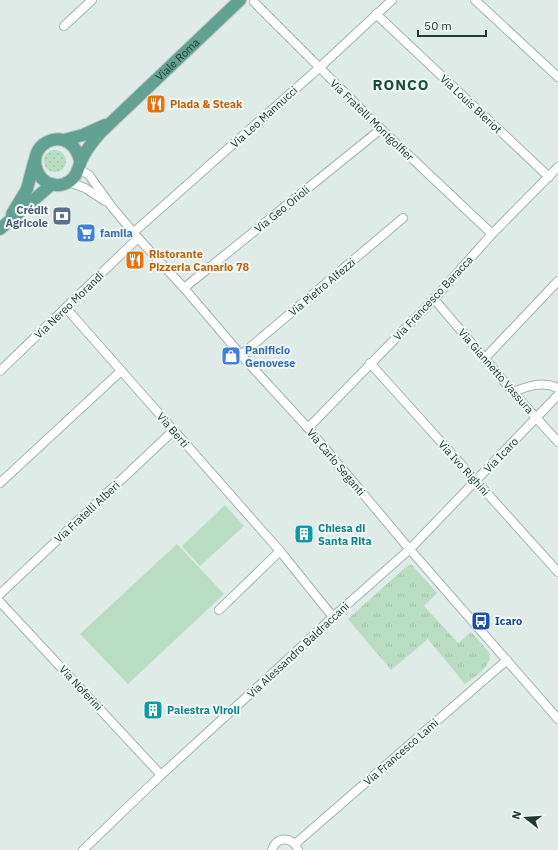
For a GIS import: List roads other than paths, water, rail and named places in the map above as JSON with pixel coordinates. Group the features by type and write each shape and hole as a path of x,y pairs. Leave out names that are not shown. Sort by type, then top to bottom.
{"main road":[{"name":"Viale Roma","path":"80,165 91,144 116,118 240,0"},
{"name":"Viale Roma","path":"64,140 83,135 116,118"},
{"path":"4,226 27,189 34,162 36,155 44,144 57,139 70,143 79,154 80,165 74,178 69,182 64,184 52,184 39,176 34,162"},
{"path":"4,226 52,184"}],"street":[{"path":"64,26 92,0"},
{"name":"Via Leo Mannucci","path":"136,235 392,0"},
{"path":"475,0 558,77"},
{"name":"Via Fratelli Montgolfier","path":"254,2 381,129 492,234"},
{"name":"Via Louis Bleriot","path":"376,14 549,177"},
{"name":"Via Geo Orioli","path":"184,288 381,129"},
{"name":"Via Carlo Seganti","path":"80,165 112,207 136,235 184,288 241,355 308,428 410,549 558,719"},
{"name":"Via Francesco Baracca","path":"308,428 434,299 492,234 558,167"},
{"name":"Via Carlo Seganti","path":"69,182 98,196 112,207"},
{"name":"Via Pietro Alfezzi","path":"241,355 403,218"},
{"name":"Via Nereo Morandi","path":"0,371 66,308 136,235"},
{"path":"485,358 558,281"},
{"name":"Via Giannetto Vassura","path":"434,299 513,392 558,442"},
{"name":"Via Berti","path":"66,308 280,551 333,616"},
{"name":"Via Ivo Righini","path":"370,363 558,572"},
{"path":"0,483 121,371"},
{"path":"513,392 530,385 550,384 558,388"},
{"name":"Via Icaro","path":"410,549 558,395"},
{"name":"Via Fratelli Alberi","path":"0,594 173,431"},
{"name":"Via Alessandro Baldraccani","path":"82,850 333,616 410,549"},
{"path":"219,610 280,551"},
{"name":"Via Noferini","path":"0,602 161,775"},
{"name":"Via Francesco Lami","path":"296,847 507,660"},
{"path":"272,850 274,844 280,840 289,840 296,847"}],"place":[{"name":"Piada & Steak","path":"156,104"},
{"name":"Crédit Agricole","path":"62,216"},
{"name":"famila","path":"86,233"},
{"name":"Ristorante Pizzeria Canario 78","path":"135,260"},
{"name":"Panificio Genovese","path":"231,356"},
{"name":"Chiesa di Santa Rita","path":"304,534"},
{"name":"Icaro","path":"481,621"},
{"name":"Palestra Viroli","path":"153,710"}],"district":[{"name":"RONCO","path":"401,85"}]}
